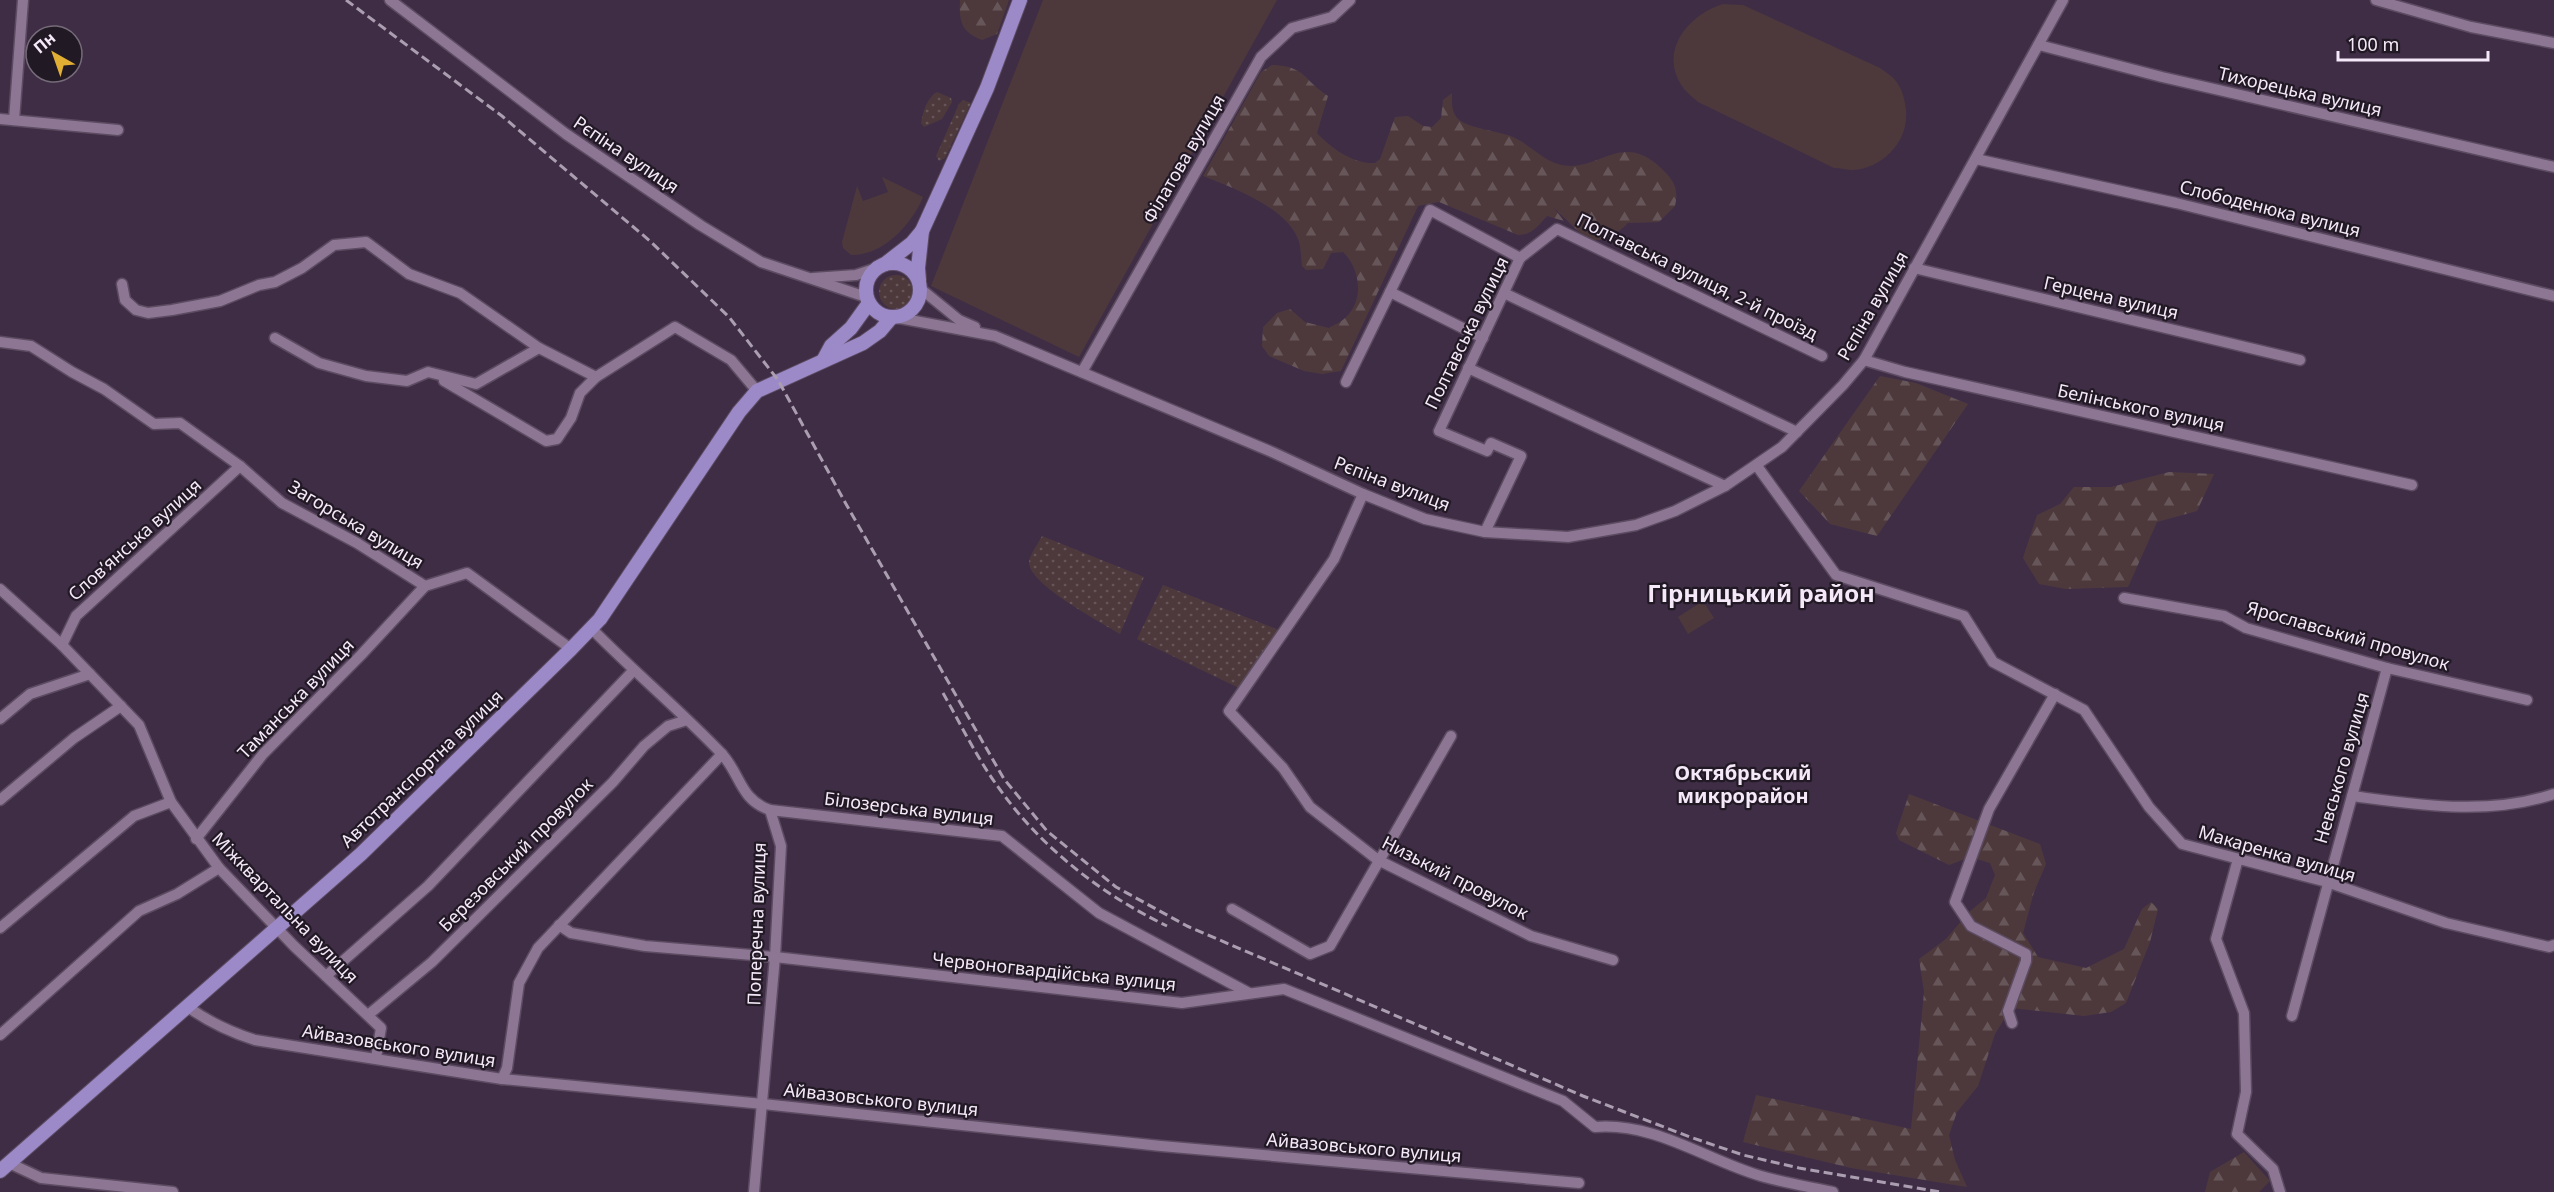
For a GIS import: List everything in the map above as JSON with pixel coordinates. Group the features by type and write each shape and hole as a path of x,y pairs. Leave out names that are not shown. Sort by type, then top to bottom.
{"main road":[{"path":"824,361 831,346 851,328 868,300 867,281 881,266 912,243 922,231 987,88 1020,0"},
{"path":"868,300 880,315 895,318 910,312 918,302 920,285 918,268 922,231"},
{"path":"881,266 899,263 912,269 920,285"},
{"name":"Автотранспортна вулиця","path":"5,1167 361,854 571,649 600,619 739,412 757,391 863,343 895,318"}],"street":[{"path":"14,120 23,0"},
{"name":"Рєпіна вулиця","path":"390,0 566,134 700,225 761,262 868,300"},
{"name":"Філатова вулиця","path":"1082,372 1261,57 1292,28 1332,17 1350,0"},
{"name":"Рєпіна вулиця","path":"895,318 995,336 1425,519 1485,532 1568,537 1636,525 1675,511 1725,486 1757,466 1797,432 1864,360 2063,0"},
{"path":"2376,0 2471,27 2554,43"},
{"name":"Тихорецька вулиця","path":"2039,45 2162,77 2554,167"},
{"path":"0,119 118,130"},
{"name":"Слободенюка вулиця","path":"1976,159 2176,203 2554,296"},
{"path":"1346,382 1430,210 1520,258"},
{"name":"Полтавська вулиця","path":"1485,532 1521,456 1491,443 1487,451 1439,431 1520,258 1557,229"},
{"name":"Полтавська вулиця, 2-й проїзд","path":"1557,229 1822,356"},
{"path":"122,284 125,300 136,310 148,313 172,310 220,301 259,285 276,282 302,268 334,245 366,242 409,274 460,293 539,348 596,377"},
{"path":"804,277 856,275 881,266"},
{"name":"Герцена вулиця","path":"1914,268 2300,360"},
{"path":"920,285 959,320 995,336"},
{"path":"1390,292 1483,338"},
{"path":"1504,292 1797,432"},
{"path":"428,372 546,441 557,439 571,418 580,393 596,377 675,327 731,360 757,391"},
{"path":"275,338 319,363 366,376 407,381 428,372 476,384 539,348"},
{"name":"Загорська вулиця","path":"0,342 31,346 104,389 154,424 180,423 240,466 282,503 357,543 425,586 467,573 571,649"},
{"name":"Белінського вулиця","path":"1864,360 1905,372 2412,485"},
{"path":"1468,368 1725,486"},
{"name":"Слов’янська вулиця","path":"62,645 76,616 240,466"},
{"name":"Макаренка вулиця","path":"1757,466 1836,575 1964,616 1993,662 2084,710 2149,807 2182,844 2327,882 2446,924 2549,947 2554,945"},
{"name":"Низький провулок","path":"1363,494 1334,559 1229,711 1283,768 1310,807 1379,861 1531,936 1613,960"},
{"name":"Таманська вулиця","path":"196,839 263,754 362,655 425,586"},
{"name":"Міжквартальна вулиця","path":"0,589 62,645 139,725 171,802 219,868 278,929 381,1028 376,1058"},
{"name":"Ярославський провулок","path":"2124,598 2224,616 2246,628 2387,668 2527,700"},
{"path":"591,628 633,671 722,754 737,774 743,791 756,805 770,810"},
{"name":"Невського вулиця","path":"2292,1016 2387,668"},
{"path":"326,976 428,886 633,671"},
{"path":"0,719 30,694 90,674"},
{"path":"2012,1023 2008,1011 2026,961 2026,954 1971,926 1955,902 1989,809 2055,694"},
{"path":"0,800 74,738 121,706"},
{"name":"Березовський провулок","path":"368,1015 432,962 613,782 644,746 668,726 687,720"},
{"path":"1232,909 1310,954 1330,946 1451,736"},
{"path":"502,1079 507,1068 519,983 538,948 722,754"},
{"path":"2352,796 2442,808 2484,808 2524,803 2554,794"},
{"path":"0,928 134,816 171,802"},
{"name":"Поперечна вулиця","path":"754,1192 775,957 781,846 770,810"},
{"name":"Білозерська вулиця","path":"770,810 1002,836 1099,913 1250,993"},
{"path":"2238,859 2216,939 2244,1013 2246,1092 2237,1134 2273,1169 2280,1192"},
{"path":"0,1035 139,911 177,894 219,868"},
{"name":"Червоногвардійська вулиця","path":"559,925 571,933 645,946 775,957 1182,1003 1284,989 1563,1101 1595,1127 1605,1126 1659,1135 1761,1176 1833,1192"},
{"name":"Айвазовського вулиця","path":"188,1007 206,1020 228,1031 255,1040 502,1079 1161,1146 1579,1183"},
{"path":"5,1167 41,1178 173,1192"}],"green space":[{"path":"960,0 1009,0 997,34 982,40 970,33 961,20"},
{"path":"1043,0 1277,0 1079,357 931,286"},
{"path":"1723,4 1743,5 1880,68 1892,77 1904,98 1906,121 1903,132 1892,151 1884,158 1864,168 1853,170 1834,168 1698,102 1684,89 1676,75 1675,49 1688,26 1710,9"},
{"path":"1272,65 1298,71 1328,96 1317,133 1336,150 1359,161 1375,163 1380,159 1395,117 1408,116 1423,126 1432,127 1441,118 1443,100 1452,93 1452,107 1458,119 1477,128 1515,138 1558,164 1572,166 1585,164 1621,153 1634,153 1647,158 1670,177 1676,190 1675,206 1659,222 1628,223 1606,239 1597,240 1581,233 1554,208 1564,221 1547,216 1531,232 1518,235 1439,202 1418,206 1341,371 1322,374 1304,371 1269,356 1262,346 1263,327 1277,313 1290,309 1305,322 1329,328 1342,321 1356,303 1358,294 1356,275 1349,259 1343,252 1331,253 1323,269 1306,270 1302,266 1299,242 1284,219 1272,209 1244,193 1203,176 1261,72"},
{"path":"937,92 951,98 952,102 942,119 924,127 921,123 924,110 928,101"},
{"path":"963,100 971,103 945,158 939,161 936,156 959,104"},
{"path":"882,177 923,197 912,218 895,237 874,250 851,255 843,248 842,242 857,186 863,201 888,192"},
{"path":"896,275 908,280 913,292 908,304 896,309 884,304 879,292 884,280"},
{"path":"1880,376 1916,383 1968,404 1877,536 1830,524 1799,491"},
{"path":"2169,472 2214,474 2197,511 2157,522 2128,587 2066,589 2039,584 2023,558 2037,515 2060,504 2074,487 2111,487"},
{"path":"1042,536 1144,577 1120,634 1067,602 1040,581 1032,571 1029,562"},
{"path":"1163,585 1279,630 1239,688 1137,639"},
{"path":"1703,601 1714,618 1688,634 1678,617"},
{"path":"1909,794 2040,844 2046,864 2034,892 2023,933 2038,957 2086,968 2124,949 2142,909 2151,902 2158,909 2150,942 2126,1003 2111,1012 2084,1016 2011,1008 1995,1034 1978,1086 1957,1112 1949,1135 1955,1160 1967,1187 1851,1168 1743,1142 1756,1095 1911,1129 1924,992 1919,959 1946,939 1969,912 1986,898 1995,875 1990,863 1970,857 1949,865 1899,840 1896,833"},
{"path":"2244,1152 2270,1181 2259,1192 2205,1192 2210,1172"}],"railway":[{"path":"346,0 502,116 650,241 729,317 778,380 846,504 1004,779 1047,831 1116,887 1187,926 1583,1096 1690,1137 1743,1155 1799,1168 1940,1192"},
{"path":"943,693 989,773 1031,828 1094,883 1167,926"}],"district":[{"name":"Гірницький район","path":"1761,594"},
{"name":"Октябрьский микрорайон","path":"1743,784"}]}
